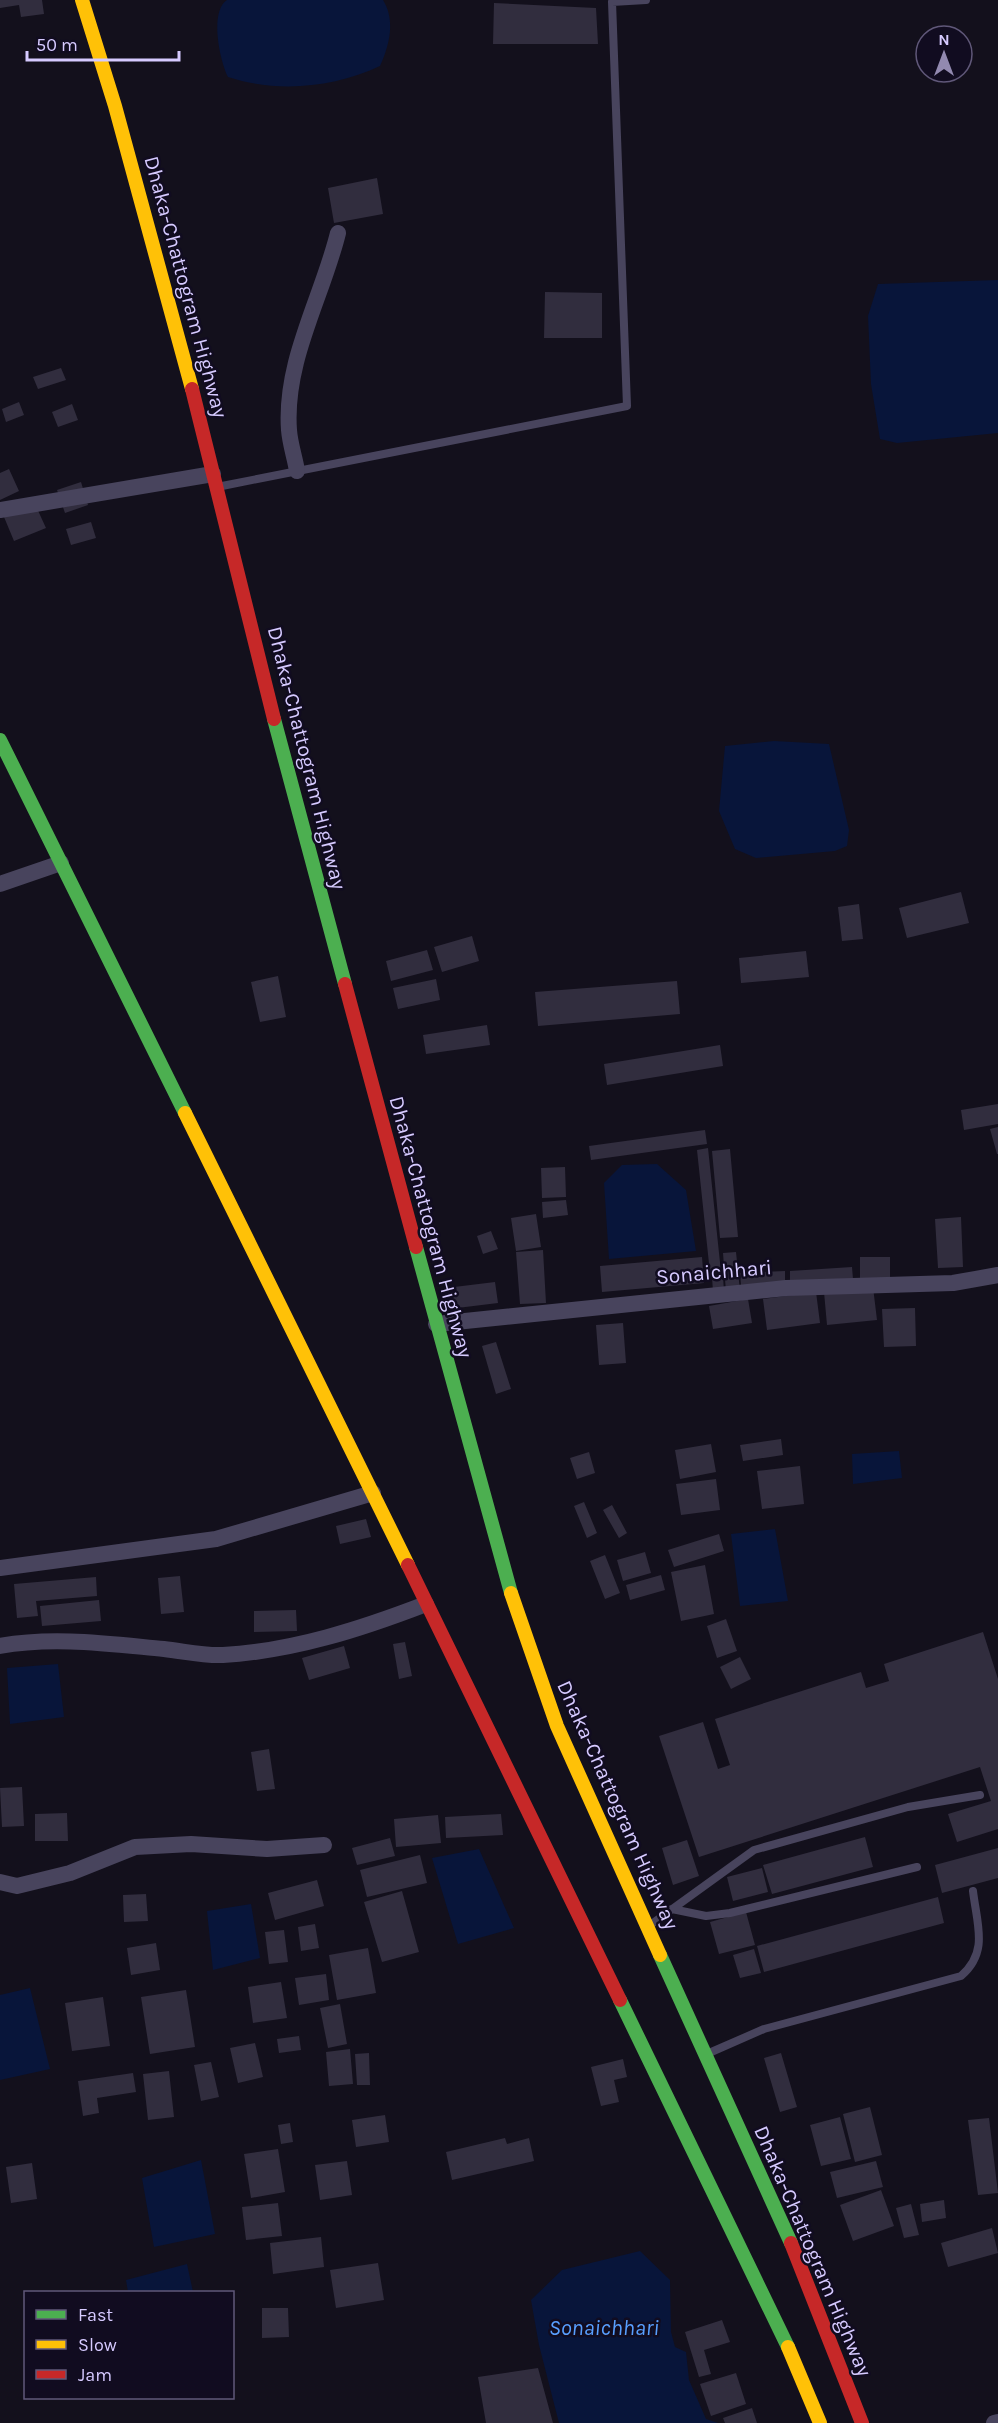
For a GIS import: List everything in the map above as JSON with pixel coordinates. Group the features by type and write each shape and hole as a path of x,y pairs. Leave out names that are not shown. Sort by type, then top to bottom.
{"highway":[{"name":"Dhaka-Chattogram Highway","path":"82,0 115,106 182,347 286,766 502,1569 557,1726 706,2055 862,2423"},
{"path":"0,740 373,1493 797,2365 820,2423"},
{"path":"728,2223 745,2214"}],"street":[{"path":"297,471 289,431 289,404 295,365 310,313 327,275 338,233"},
{"path":"0,510 215,481"},
{"path":"0,884 61,863"},
{"name":"Sonaichhari","path":"436,1324 786,1288 953,1283 998,1275"},
{"path":"0,1568 216,1539 373,1493"},
{"path":"0,1646 31,1640 134,1646 221,1656 302,1645 379,1622 426,1604"},
{"path":"0,1882 17,1886 70,1873 135,1847 191,1844 267,1849 324,1845"}],"lane":[{"path":"215,481 297,471 627,406 612,2 646,0"},
{"path":"648,1927 754,1850 908,1807 980,1795"},
{"path":"672,1910 706,1916 730,1914 917,1867"},
{"path":"706,2055 764,2029 961,1976 974,1965 980,1950 973,1891"}],"water":[{"path":"227,0 383,0 390,25 386,50 380,66 324,83 305,86 266,85 228,77 219,49 217,25 218,15"},
{"path":"998,280 998,433 897,443 880,439 871,384 868,316 878,284"},
{"path":"774,741 829,744 849,830 847,846 835,851 756,858 735,849 719,811 725,746"},
{"path":"657,1164 686,1190 696,1251 609,1259 604,1183 622,1165"},
{"path":"899,1451 902,1478 853,1484 852,1454"},
{"path":"775,1529 788,1601 740,1606 731,1534"},
{"path":"58,1664 64,1717 10,1724 7,1668"},
{"path":"479,1849 514,1928 458,1944 432,1858"},
{"path":"251,1904 260,1958 213,1970 207,1911"},
{"path":"30,1988 50,2069 0,2080 0,1995"},
{"path":"201,2160 215,2234 154,2247 142,2178"},
{"name":"Sonaichhari","path":"640,2251 670,2280 671,2332 675,2347 686,2352 689,2380 706,2419 718,2423 559,2423 539,2345 531,2300 562,2270"},
{"path":"187,2264 193,2291 128,2291 126,2280"}],"building":[{"path":"0,0 42,0 44,14 21,17 19,5 0,8"},
{"path":"494,3 596,8 598,44 493,44"},
{"path":"377,178 383,214 334,223 328,188"},
{"path":"545,292 602,293 602,338 544,338"},
{"path":"61,368 66,380 38,389 33,377"},
{"path":"19,402 24,415 6,422 2,409"},
{"path":"72,404 78,420 58,427 52,412"},
{"path":"9,469 19,491 0,500 0,473"},
{"path":"81,482 88,505 65,513 57,490"},
{"path":"35,504 46,528 14,541 4,517"},
{"path":"91,522 96,538 71,545 66,529"},
{"path":"961,892 969,923 907,938 899,908"},
{"path":"859,904 863,939 842,941 838,907"},
{"path":"472,936 479,961 442,972 434,947"},
{"path":"427,950 433,970 391,981 386,961"},
{"path":"806,951 809,977 741,983 739,958"},
{"path":"278,976 286,1017 260,1022 251,982"},
{"path":"436,979 440,1000 398,1009 393,988"},
{"path":"677,981 680,1014 538,1026 535,992"},
{"path":"487,1025 490,1045 426,1054 423,1035"},
{"path":"720,1045 723,1066 607,1085 604,1064"},
{"path":"998,1104 998,1124 964,1130 961,1110"},
{"path":"998,1127 998,1154 997,1154 990,1129"},
{"path":"705,1130 707,1144 591,1160 589,1146"},
{"path":"708,1148 721,1272 710,1273 697,1150"},
{"path":"730,1149 738,1237 720,1238 712,1151"},
{"path":"565,1167 566,1197 542,1198 541,1168"},
{"path":"566,1200 568,1215 543,1218 542,1202"},
{"path":"536,1214 541,1247 516,1251 511,1218"},
{"path":"961,1217 963,1267 938,1268 935,1219"},
{"path":"491,1231 498,1249 483,1254 477,1236"},
{"path":"543,1250 546,1303 520,1304 516,1252"},
{"path":"736,1252 740,1291 726,1292 723,1253"},
{"path":"702,1257 704,1283 602,1292 600,1266"},
{"path":"860,1257 890,1257 890,1280 860,1280"},
{"path":"852,1267 853,1279 790,1283 790,1271"},
{"path":"785,1271 785,1283 741,1285 740,1273"},
{"path":"723,1276 724,1292 713,1292 712,1277"},
{"path":"495,1282 498,1303 449,1309 446,1288"},
{"path":"873,1287 877,1320 827,1325 824,1292"},
{"path":"816,1292 820,1323 767,1330 763,1299"},
{"path":"748,1299 752,1323 713,1329 709,1306"},
{"path":"915,1308 916,1346 884,1347 882,1309"},
{"path":"623,1323 626,1363 599,1365 596,1325"},
{"path":"496,1342 511,1389 496,1394 482,1346"},
{"path":"781,1439 783,1455 743,1461 740,1445"},
{"path":"711,1444 716,1472 680,1479 675,1450"},
{"path":"589,1452 595,1473 577,1479 570,1458"},
{"path":"800,1466 804,1504 762,1509 757,1471"},
{"path":"716,1479 720,1510 681,1515 676,1484"},
{"path":"584,1502 597,1533 587,1538 574,1506"},
{"path":"612,1505 627,1533 619,1538 603,1510"},
{"path":"366,1519 371,1537 340,1544 336,1526"},
{"path":"719,1534 724,1551 674,1567 668,1550"},
{"path":"645,1552 651,1573 623,1581 617,1560"},
{"path":"605,1555 620,1593 605,1599 590,1561"},
{"path":"705,1565 714,1614 681,1621 671,1572"},
{"path":"661,1575 665,1590 630,1600 626,1585"},
{"path":"180,1576 184,1612 161,1614 158,1578"},
{"path":"96,1577 97,1596 36,1601 38,1616 17,1618 14,1584"},
{"path":"99,1600 101,1621 42,1626 40,1606"},
{"path":"296,1610 297,1631 254,1632 254,1611"},
{"path":"726,1619 737,1651 717,1658 707,1626"},
{"path":"983,1632 998,1679 998,1829 957,1842 948,1814 991,1801 980,1767 699,1857 659,1736 703,1722 718,1769 730,1765 715,1719 861,1672 866,1688 889,1681 884,1664"},
{"path":"405,1642 412,1676 399,1679 393,1644"},
{"path":"344,1646 350,1668 309,1680 302,1658"},
{"path":"740,1657 751,1679 731,1689 720,1667"},
{"path":"269,1749 275,1789 257,1791 251,1752"},
{"path":"22,1787 24,1826 2,1827 0,1788"},
{"path":"67,1813 68,1841 35,1841 35,1814"},
{"path":"501,1814 503,1835 446,1838 445,1817"},
{"path":"438,1815 441,1843 396,1847 394,1819"},
{"path":"865,1837 873,1867 772,1894 763,1865"},
{"path":"390,1838 395,1856 357,1865 352,1848"},
{"path":"687,1840 699,1876 673,1885 662,1848"},
{"path":"998,1848 998,1878 942,1893 935,1865"},
{"path":"420,1855 427,1883 367,1897 360,1870"},
{"path":"762,1868 768,1892 733,1901 727,1877"},
{"path":"317,1880 324,1906 275,1920 268,1893"},
{"path":"402,1891 419,1952 382,1962 364,1902"},
{"path":"146,1894 148,1921 124,1922 123,1895"},
{"path":"938,1897 944,1923 764,1972 757,1946"},
{"path":"746,1912 755,1945 719,1954 710,1922"},
{"path":"315,1924 319,1948 301,1951 298,1927"},
{"path":"284,1930 288,1962 269,1964 265,1932"},
{"path":"156,1943 160,1970 131,1975 127,1948"},
{"path":"368,1948 376,1993 337,2000 329,1955"},
{"path":"754,1949 761,1973 740,1978 733,1955"},
{"path":"326,1974 329,2000 299,2005 295,1978"},
{"path":"281,1982 287,2018 253,2023 248,1987"},
{"path":"186,1990 195,2047 150,2054 141,1997"},
{"path":"103,1997 110,2046 72,2051 65,2003"},
{"path":"340,2004 347,2044 328,2048 320,2008"},
{"path":"299,2036 301,2050 279,2053 277,2039"},
{"path":"255,2043 263,2077 238,2083 230,2048"},
{"path":"350,2049 353,2084 329,2086 326,2052"},
{"path":"369,2053 370,2085 357,2085 355,2054"},
{"path":"781,2053 797,2107 780,2112 764,2058"},
{"path":"623,2059 627,2077 614,2080 619,2102 601,2106 591,2067"},
{"path":"211,2062 219,2097 201,2101 194,2065"},
{"path":"169,2071 174,2117 148,2120 143,2074"},
{"path":"133,2073 136,2092 97,2098 99,2113 83,2116 78,2081"},
{"path":"870,2107 882,2155 855,2162 843,2114"},
{"path":"385,2115 389,2142 356,2147 352,2120"},
{"path":"840,2117 851,2159 821,2166 810,2125"},
{"path":"989,2118 998,2193 978,2195 968,2120"},
{"path":"290,2123 293,2142 281,2144 278,2125"},
{"path":"505,2138 507,2144 529,2138 534,2161 452,2180 446,2152"},
{"path":"278,2149 285,2192 251,2198 244,2154"},
{"path":"347,2161 352,2195 320,2200 315,2165"},
{"path":"876,2161 883,2187 837,2198 830,2172"},
{"path":"32,2163 37,2199 11,2203 6,2167"},
{"path":"881,2190 894,2226 853,2241 840,2205"},
{"path":"944,2200 946,2218 922,2222 920,2204"},
{"path":"278,2203 282,2236 246,2240 242,2207"},
{"path":"911,2204 919,2235 904,2238 896,2208"},
{"path":"992,2228 998,2253 948,2267 941,2243"},
{"path":"321,2237 324,2267 273,2274 270,2243"},
{"path":"378,2263 384,2300 336,2308 330,2270"},
{"path":"262,2308 288,2308 289,2337 262,2338"},
{"path":"722,2320 730,2342 704,2350 711,2374 699,2377 685,2332"},
{"path":"538,2368 553,2423 486,2423 478,2377"},
{"path":"736,2373 746,2404 711,2416 700,2384"},
{"path":"752,2408 757,2423 725,2423 723,2418"}],"traffic: fast":[{"path":"274,719 345,984"},
{"path":"0,740 185,1113"},
{"path":"416,1247 511,1593"},
{"path":"660,1955 791,2243"},
{"path":"620,2000 788,2347"}],"traffic: slow":[{"path":"82,0 115,106 192,389"},
{"path":"185,1113 408,1565"},
{"path":"511,1593 557,1726 660,1955"},
{"path":"788,2347 820,2423"}],"traffic: jam":[{"path":"192,389 274,719"},
{"path":"345,984 416,1247"},
{"path":"408,1565 620,2000"},
{"path":"791,2243 862,2423"}]}
